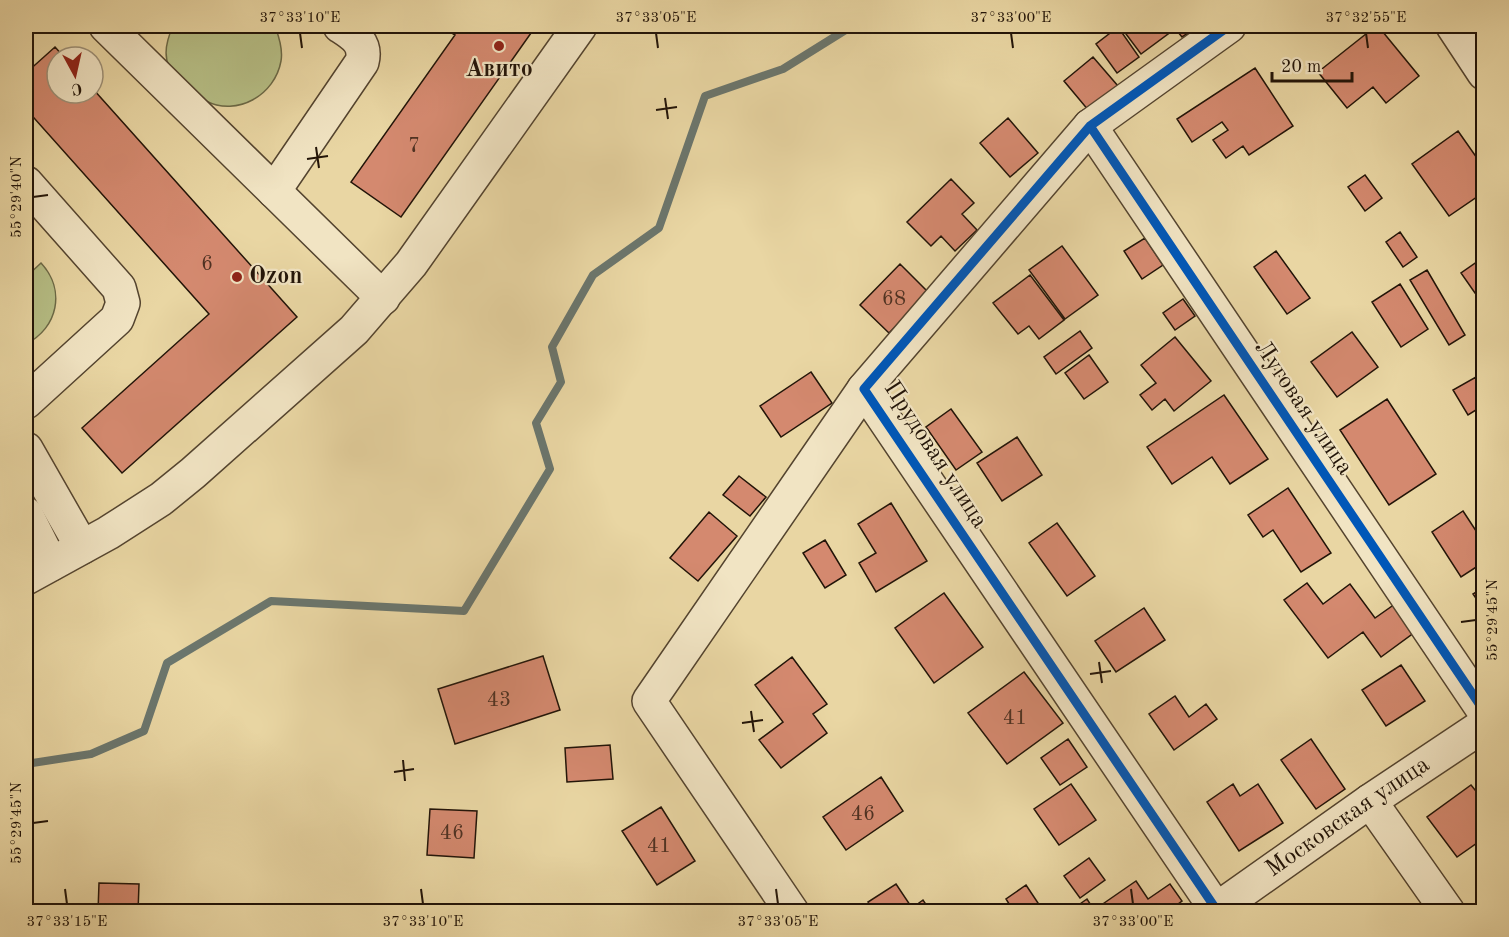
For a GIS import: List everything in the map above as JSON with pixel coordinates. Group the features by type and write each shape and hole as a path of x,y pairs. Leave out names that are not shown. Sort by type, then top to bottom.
{"street":[{"path":"106,26 383,298"},
{"path":"274,191 362,62 361,44 357,37 340,26"},
{"path":"26,514 38,571 141,513 193,473 354,330 383,298 411,264 580,26"},
{"name":"Прудовая улица","path":"1216,911 864,389 1090,126 1229,26"},
{"path":"1453,26 1484,73"},
{"name":"Луговая улица","path":"1090,126 1484,711"},
{"path":"26,183 119,288 123,303 117,319 26,402"},
{"path":"792,912 650,701 864,389"},
{"path":"26,449 82,547"},
{"name":"Московская улица","path":"1216,911 1370,801 1484,725"},
{"path":"1370,801 1448,912"}],"green space":[{"path":"173,26 269,26 272,30 276,29 282,53 277,73 263,93 253,100 230,106 206,101 194,93 170,69 166,51"},
{"path":"41,263 54,285 55,308 45,328 26,344 26,277"}],"building":[{"path":"441,26 536,26 401,217 351,182 455,35"},
{"path":"1120,26 1168,26 1172,31 1141,54"},
{"path":"1173,26 1199,26 1182,37"},
{"path":"1376,26 1419,76 1386,103 1373,87 1347,108 1318,72"},
{"path":"1118,27 1139,57 1117,73 1096,44"},
{"path":"45,56 45,105 105,105 105,102 297,317 122,473 82,428 209,314 26,109 26,73"},
{"path":"1093,57 1118,86 1089,111 1064,81"},
{"path":"1255,68 1293,126 1249,155 1243,146 1226,158 1213,140 1228,130 1222,122 1192,142 1177,119"},
{"path":"1008,118 1038,153 1010,177 980,143"},
{"path":"1458,131 1484,168 1484,192 1449,216 1412,164"},
{"path":"1365,175 1382,198 1365,211 1348,187"},
{"path":"951,179 974,203 962,214 977,230 955,251 941,236 931,246 907,222"},
{"path":"1400,232 1417,257 1403,267 1386,242"},
{"path":"1145,238 1163,265 1142,279 1124,251"},
{"path":"1062,246 1098,295 1065,319 1029,270"},
{"path":"1276,251 1310,298 1287,314 1254,267"},
{"path":"1484,257 1484,288 1475,293 1461,273"},
{"path":"900,264 929,293 889,333 860,305"},
{"path":"1427,270 1465,335 1449,345 1410,280"},
{"path":"1030,275 1064,320 1039,339 1029,326 1018,334 993,303"},
{"path":"1400,284 1428,329 1401,347 1372,302"},
{"path":"1183,299 1195,316 1175,330 1163,313"},
{"path":"1080,331 1092,348 1056,374 1044,357"},
{"path":"1352,332 1378,367 1337,397 1311,362"},
{"path":"1175,337 1211,381 1174,411 1165,399 1152,410 1140,395 1156,383 1141,365"},
{"path":"1089,355 1108,382 1084,399 1065,373"},
{"path":"1484,367 1484,383 1476,373"},
{"path":"811,372 832,403 781,437 760,406"},
{"path":"1476,377 1484,389 1484,405 1468,415 1453,390"},
{"path":"1224,395 1268,459 1230,484 1212,457 1172,484 1147,447"},
{"path":"1387,399 1436,474 1389,505 1340,430"},
{"path":"951,409 982,452 956,470 926,427"},
{"path":"1017,437 1042,475 1002,501 977,463"},
{"path":"739,476 766,497 750,516 723,495"},
{"path":"1288,488 1331,553 1301,572 1273,530 1263,537 1248,515"},
{"path":"891,503 927,561 876,592 859,563 876,553 858,524"},
{"path":"1463,511 1484,543 1484,562 1461,577 1432,532"},
{"path":"709,512 737,536 698,581 670,558"},
{"path":"1057,523 1095,576 1067,596 1029,543"},
{"path":"825,540 846,575 825,588 803,553"},
{"path":"1307,583 1323,604 1350,584 1375,618 1395,604 1415,632 1381,657 1363,632 1328,658 1284,600"},
{"path":"1484,587 1484,610 1473,594"},
{"path":"944,593 983,647 934,683 895,628"},
{"path":"1144,608 1165,640 1116,672 1095,641"},
{"path":"543,656 560,710 455,744 438,689"},
{"path":"792,657 827,704 813,714 827,733 781,768 759,740 783,722 755,685"},
{"path":"1401,665 1425,701 1386,726 1362,690"},
{"path":"1024,672 1063,723 1007,764 968,713"},
{"path":"1175,696 1189,717 1206,704 1217,719 1174,750 1149,714"},
{"path":"1068,739 1087,767 1060,785 1041,758"},
{"path":"1311,739 1345,789 1316,809 1281,760"},
{"path":"610,745 613,779 567,782 565,748"},
{"path":"881,777 903,811 846,850 823,817"},
{"path":"1071,784 1096,820 1059,845 1034,809"},
{"path":"1233,784 1240,796 1258,784 1283,823 1239,851 1207,802"},
{"path":"1471,785 1484,801 1484,838 1457,857 1427,817"},
{"path":"661,807 695,861 657,885 622,831"},
{"path":"430,809 477,811 474,858 427,855"},
{"path":"1089,858 1105,880 1080,898 1064,876"},
{"path":"1136,881 1148,899 1170,884 1182,901 1167,912 1070,911 1087,899 1094,910"},
{"path":"99,883 139,884 138,912 98,912"},
{"path":"896,884 912,908 923,900 931,912 875,912 868,902"},
{"path":"1026,885 1044,912 1014,912 1006,899"},
{"path":"452,906 452,912 422,912 421,908"}],"waterway":[{"path":"26,764 91,754 144,731 167,663 271,601 464,611 550,469 536,423 561,382 552,347 593,275 659,228 705,96 783,69 852,26"}],"cycle path":[{"path":"1218,912 864,389 1090,126 1229,26"},
{"path":"1090,126 1484,711"}],"place":[{"name":"Авито","path":"499,46"},
{"name":"Ozon","path":"237,277"}]}
